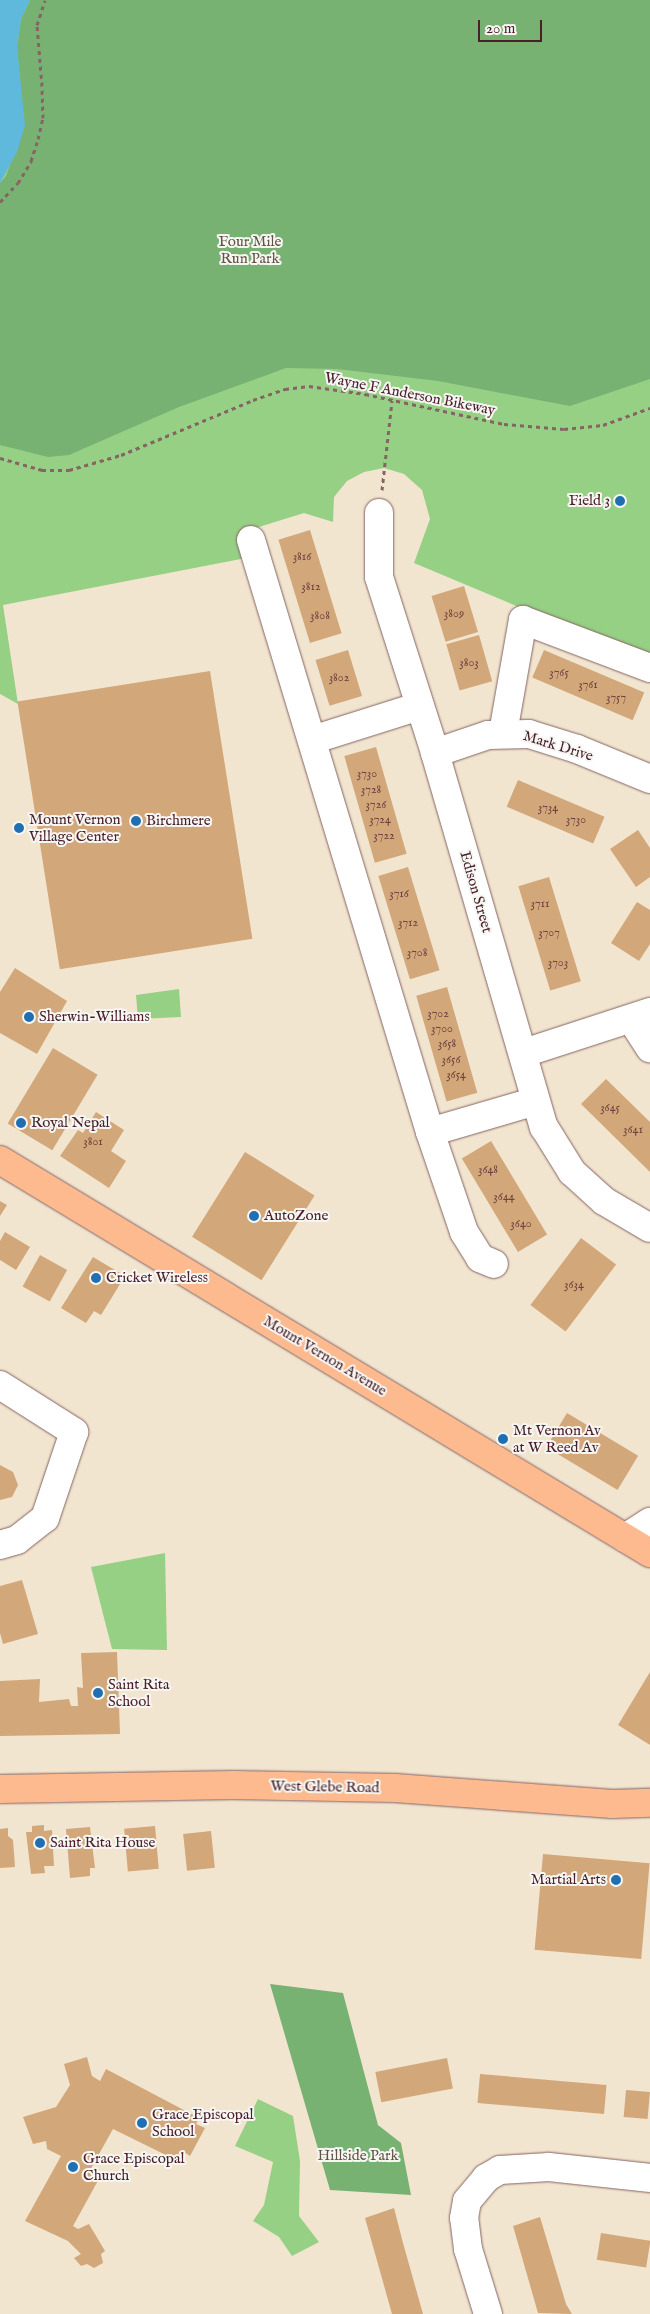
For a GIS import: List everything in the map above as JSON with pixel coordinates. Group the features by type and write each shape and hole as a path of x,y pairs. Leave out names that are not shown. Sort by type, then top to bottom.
{"main road":[{"name":"Mount Vernon Avenue","path":"0,1160 650,1553"},
{"name":"West Glebe Road","path":"0,1789 233,1785 385,1788 612,1804 650,1803"}],"street":[{"name":"Edison Street","path":"379,513 379,577 435,753 524,1053 544,1127 572,1172 604,1201 650,1228"},
{"path":"251,540 430,1132 467,1239 480,1258 494,1264"},
{"path":"503,733 523,620 650,668"},
{"path":"312,740 420,706"},
{"name":"Mark Drive","path":"435,753 503,733 529,734 561,744 650,779"},
{"path":"524,1053 641,1016 650,1048"},
{"path":"430,1132 536,1101"},
{"path":"0,1385 74,1432 45,1518 17,1540 0,1545"},
{"path":"625,1538 650,1522"},
{"path":"488,2314 468,2249 464,2218 467,2201 486,2178 500,2170 549,2167 650,2178"}],"path":[{"path":"0,202 31,161 38,139 42,118 42,86 37,25 45,0"},
{"name":"Wayne F Anderson Bikeway","path":"0,458 42,470 69,470 96,464 286,389 309,386 365,394 504,424 564,429 603,425 650,408"},
{"path":"379,513 392,401"}],"green space":[{"name":"Four Mile Run Park","path":"0,0 650,0 650,662 414,563 430,519 422,490 404,474 384,468 364,472 347,481 334,497 333,522 304,513 239,533 246,558 3,605 18,704 0,694"},
{"name":"Four Mile Run Park","path":"30,0 650,0 650,379 570,406 438,381 337,369 286,368 179,407 69,455 48,457 0,445 0,183 6,176 24,125 17,47 21,19"},
{"path":"179,989 181,1017 138,1019 136,995"},
{"path":"165,1553 167,1650 112,1649 91,1567"},
{"name":"Hillside Park","path":"270,1984 343,1993 378,2125 401,2143 411,2195 330,2190"},
{"path":"258,2099 293,2116 300,2161 299,2216 319,2242 292,2256 279,2237 253,2221 264,2205 273,2162 235,2146"}],"water":[{"path":"0,0 30,0 21,19 17,47 25,125 17,152 0,183"}],"building":[{"path":"310,530 342,633 310,643 278,540"},
{"path":"464,586 478,632 446,642 431,596"},
{"path":"479,635 492,681 460,691 446,644"},
{"path":"348,650 362,696 330,706 315,660"},
{"path":"544,650 644,693 633,720 532,678"},
{"name":"Birchmere","path":"210,671 252,939 60,969 17,702"},
{"path":"376,747 407,854 375,863 344,756"},
{"path":"518,780 605,817 593,843 507,807"},
{"path":"638,830 650,848 650,877 636,887 610,849"},
{"path":"408,867 440,970 410,979 378,876"},
{"path":"549,877 581,981 550,991 518,886"},
{"path":"637,902 650,910 650,944 639,961 611,943"},
{"name":"Sherwin-Williams","path":"15,968 67,1001 37,1054 0,1033 0,992"},
{"path":"447,987 477,1093 447,1102 416,996"},
{"path":"53,1048 98,1075 52,1150 8,1123"},
{"path":"606,1079 650,1122 650,1172 581,1104"},
{"path":"96,1112 124,1130 111,1151 126,1161 109,1188 60,1156 78,1130 83,1133"},
{"path":"491,1141 547,1234 518,1252 462,1159"},
{"name":"AutoZone","path":"245,1152 315,1195 262,1280 192,1237"},
{"path":"0,1201 7,1205 0,1216"},
{"path":"5,1232 30,1247 16,1270 0,1260 0,1241"},
{"path":"581,1238 616,1264 566,1332 530,1305"},
{"path":"40,1255 67,1270 50,1302 23,1286"},
{"path":"93,1257 125,1276 101,1315 94,1311 86,1323 61,1308"},
{"path":"567,1413 638,1456 618,1490 546,1447"},
{"path":"0,1465 13,1472 18,1485 12,1497 0,1500"},
{"path":"22,1580 38,1634 3,1644 0,1633 0,1586"},
{"name":"Saint Rita School","path":"117,1652 120,1734 0,1736 0,1681 40,1679 39,1702 69,1699 71,1706 78,1706 77,1687 83,1688 81,1653"},
{"path":"650,1672 650,1745 618,1725"},
{"name":"Saint Rita House","path":"44,1825 44,1831 52,1830 54,1866 44,1866 45,1873 31,1874 26,1832 32,1832 32,1826"},
{"path":"155,1826 159,1869 128,1872 124,1829"},
{"path":"90,1827 95,1868 90,1868 90,1876 70,1878 66,1829"},
{"path":"8,1828 8,1836 13,1840 15,1867 0,1868 0,1829"},
{"path":"211,1831 215,1868 187,1871 183,1834"},
{"path":"543,1854 650,1863 641,1959 535,1950"},
{"name":"Grace Episcopal Church","path":"87,2057 92,2076 100,2081 106,2069 199,2118 196,2124 205,2128 190,2156 184,2152 178,2161 113,2129 89,2172 100,2177 73,2226 78,2229 89,2224 105,2251 101,2254 103,2263 94,2268 87,2264 81,2266 74,2258 81,2254 68,2241 25,2221 61,2156 47,2149 46,2141 33,2144 23,2117 56,2107 70,2085 64,2064"},
{"path":"447,2058 453,2088 381,2102 375,2072"},
{"path":"480,2074 607,2085 604,2114 477,2103"},
{"path":"626,2090 650,2092 648,2119 624,2117"},
{"path":"394,2208 423,2314 392,2314 365,2218"},
{"path":"540,2217 566,2304 572,2314 538,2313 513,2226"},
{"path":"601,2233 650,2241 646,2267 597,2260"}],"place":[{"name":"Field 3","path":"620,501"},
{"name":"Birchmere","path":"136,821"},
{"name":"Mount Vernon Village Center","path":"19,828"},
{"name":"Sherwin-Williams","path":"29,1017"},
{"name":"Royal Nepal","path":"21,1123"},
{"name":"AutoZone","path":"254,1216"},
{"name":"Cricket Wireless","path":"96,1278"},
{"name":"Mt Vernon Av at W Reed Av","path":"503,1439"},
{"name":"Saint Rita School","path":"98,1693"},
{"name":"Saint Rita House","path":"40,1843"},
{"name":"Martial Arts","path":"616,1880"},
{"name":"Grace Episcopal School","path":"142,2123"},
{"name":"Grace Episcopal Church","path":"73,2167"}]}
